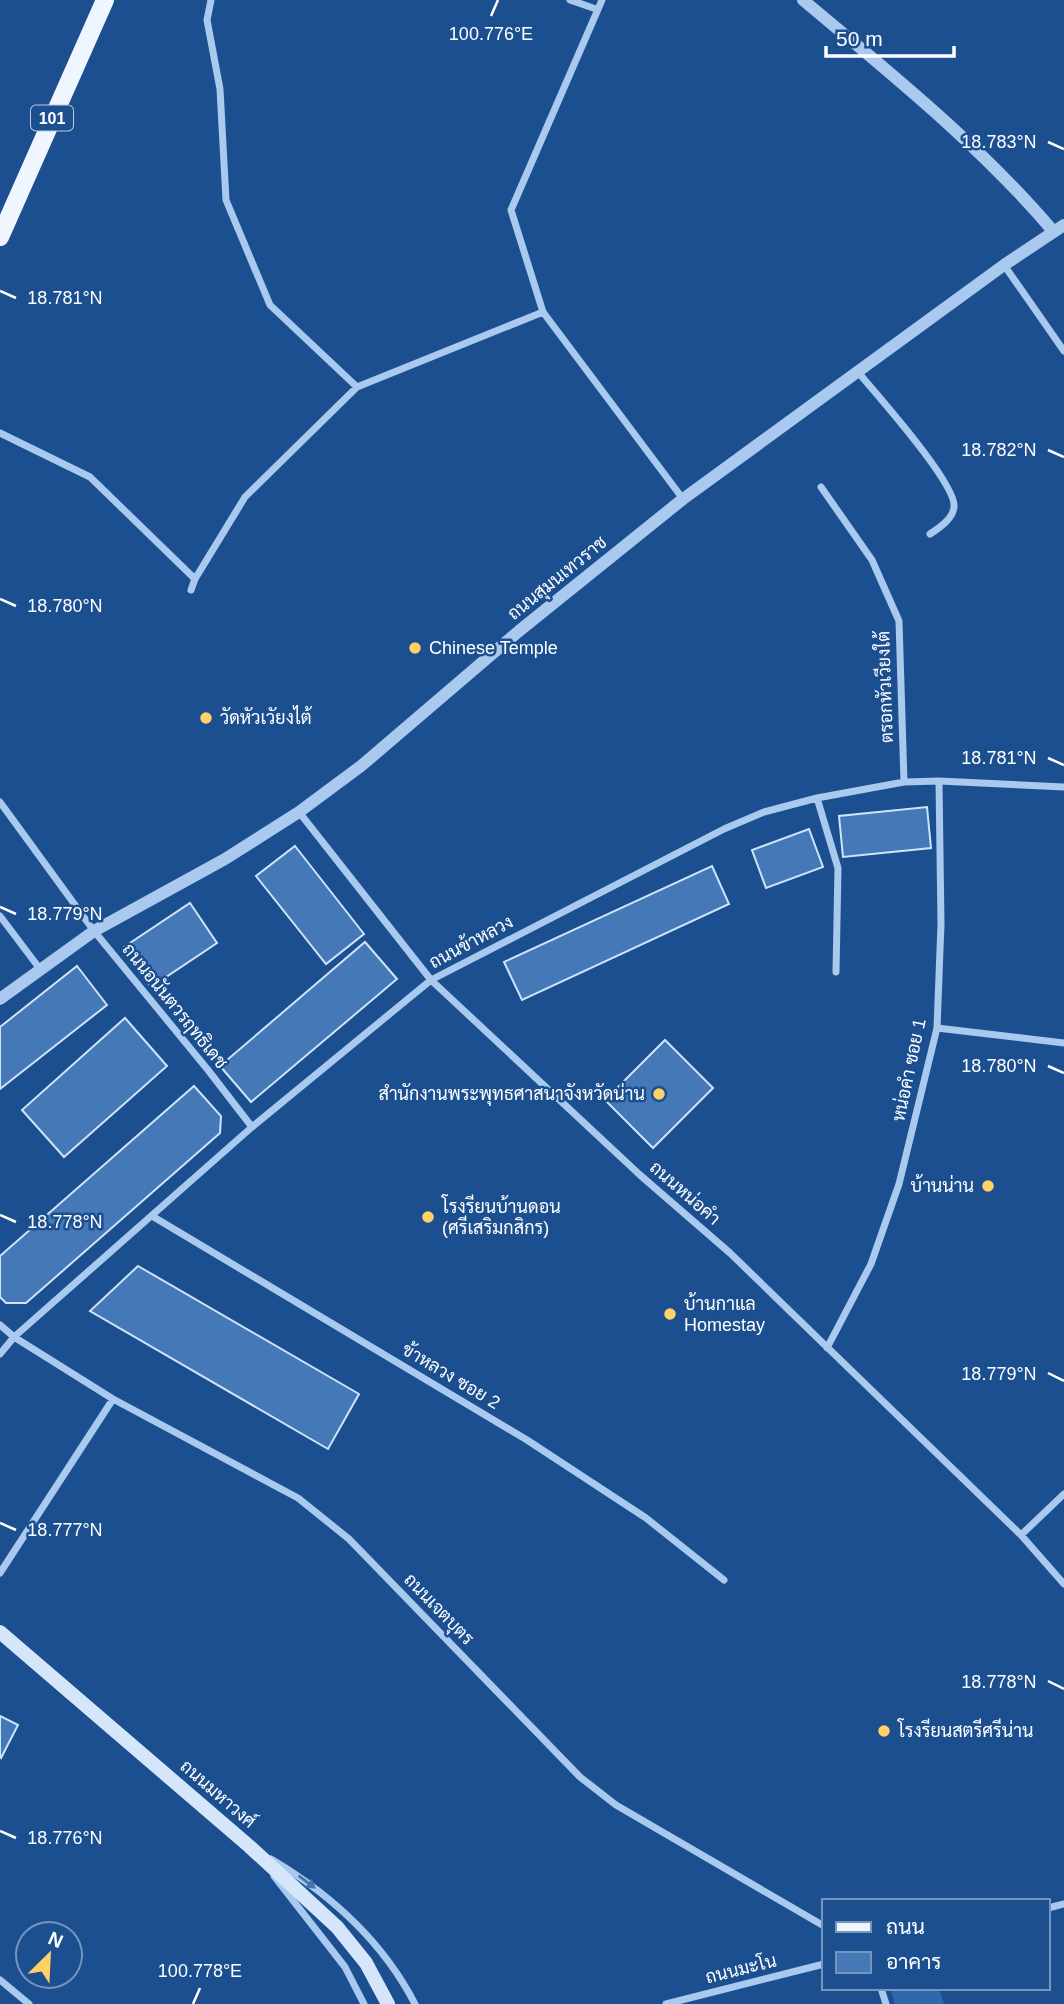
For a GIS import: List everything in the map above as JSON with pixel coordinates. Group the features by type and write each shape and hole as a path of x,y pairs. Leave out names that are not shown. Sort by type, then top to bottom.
{"main road":[{"name":"101","path":"0,237 105,0"},
{"name":"ถนนมหาวงศ์","path":"0,1632 249,1846 338,1927 366,1963 388,2004"}],"street":[{"path":"211,0 207,20 220,89 226,200 270,305 357,387"},
{"path":"570,0 596,9"},
{"path":"602,0 511,210 542,312 683,499"},
{"path":"803,0 943,117 1034,208 1058,228"},
{"name":"ถนนสุมนเทวราช","path":"0,999 94,931 225,859 299,812 360,766 519,631 683,499 1003,265 1058,228"},
{"path":"1003,265 1064,351"},
{"path":"191,590 245,497 357,387 542,312"},
{"path":"858,372 938,472 951,494 955,505 952,513 945,523 930,534"},
{"path":"0,433 90,477 195,579"},
{"name":"ตรอกหัวเวียงใต้","path":"821,487 872,560 899,621 904,782"},
{"name":"หน่อคำ ซอย 1","path":"827,1348 871,1264 899,1184 937,1028 941,924 939,781"},
{"name":"ถนนข้าหลวง","path":"0,1354 14,1338 252,1127 431,980 764,811 904,782 1064,787"},
{"path":"817,798 838,867 836,972"},
{"name":"ถนนอนันตวรฤทธิเดช","path":"0,803 94,931 252,1127"},
{"name":"ถนนหน่อคำ","path":"299,812 431,980 640,1175 730,1253 1021,1535 1064,1584"},
{"path":"0,916 40,969"},
{"path":"937,1028 1064,1043"},
{"name":"ข้าหลวง ซอย 2","path":"152,1216 527,1440 646,1518 724,1580"},
{"name":"ถนนเจตบุตร","path":"0,1325 14,1338 113,1399 298,1498 349,1539 580,1777 616,1805 822,1925"},
{"path":"0,1573 113,1399"},
{"path":"1021,1535 1064,1494"},
{"path":"249,1846 345,1968 364,2004"},
{"path":"249,1846 299,1876 341,1908 375,1945 415,2004"},
{"name":"ถนนมะโน","path":"666,2004 822,1965"},
{"path":"0,1980 29,2004"}],"shaded area":[{"path":"891,1990 940,1990 944,2004 895,2004"}],"building":[{"path":"927,807 931,848 843,857 839,816"},
{"path":"809,829 823,867 766,888 752,850"},
{"path":"295,846 364,934 326,964 256,876"},
{"path":"712,866 729,904 522,1000 504,962"},
{"path":"190,903 217,943 151,987 124,947"},
{"path":"365,942 397,979 251,1102 220,1066"},
{"path":"77,966 107,1005 0,1089 0,1027"},
{"path":"125,1018 167,1066 64,1157 22,1110"},
{"name":"สำนักงานพระพุทธศาสนาจังหวัดน่าน","path":"665,1040 713,1088 653,1148 605,1100"},
{"path":"194,1086 221,1116 220,1133 26,1303 6,1303 0,1297 0,1256"},
{"path":"138,1266 359,1394 328,1449 90,1311"},
{"path":"0,1716 18,1725 1,1758 0,1757"}],"place":[{"name":"Chinese Temple","path":"415,648"},
{"name":"วัดหัวเวัยงไต้","path":"206,718"},
{"name":"สำนักงานพระพุทธศาสนาจังหวัดน่าน","path":"659,1094"},
{"name":"บ้านน่าน","path":"988,1186"},
{"name":"โรงรียนบ้านดอน (ศรีเสริมกสิกร)","path":"428,1217"},
{"name":"บ้านกาแล Homestay","path":"670,1314"},
{"name":"โรงรียนสตรีศรีน่าน","path":"884,1731"}]}
